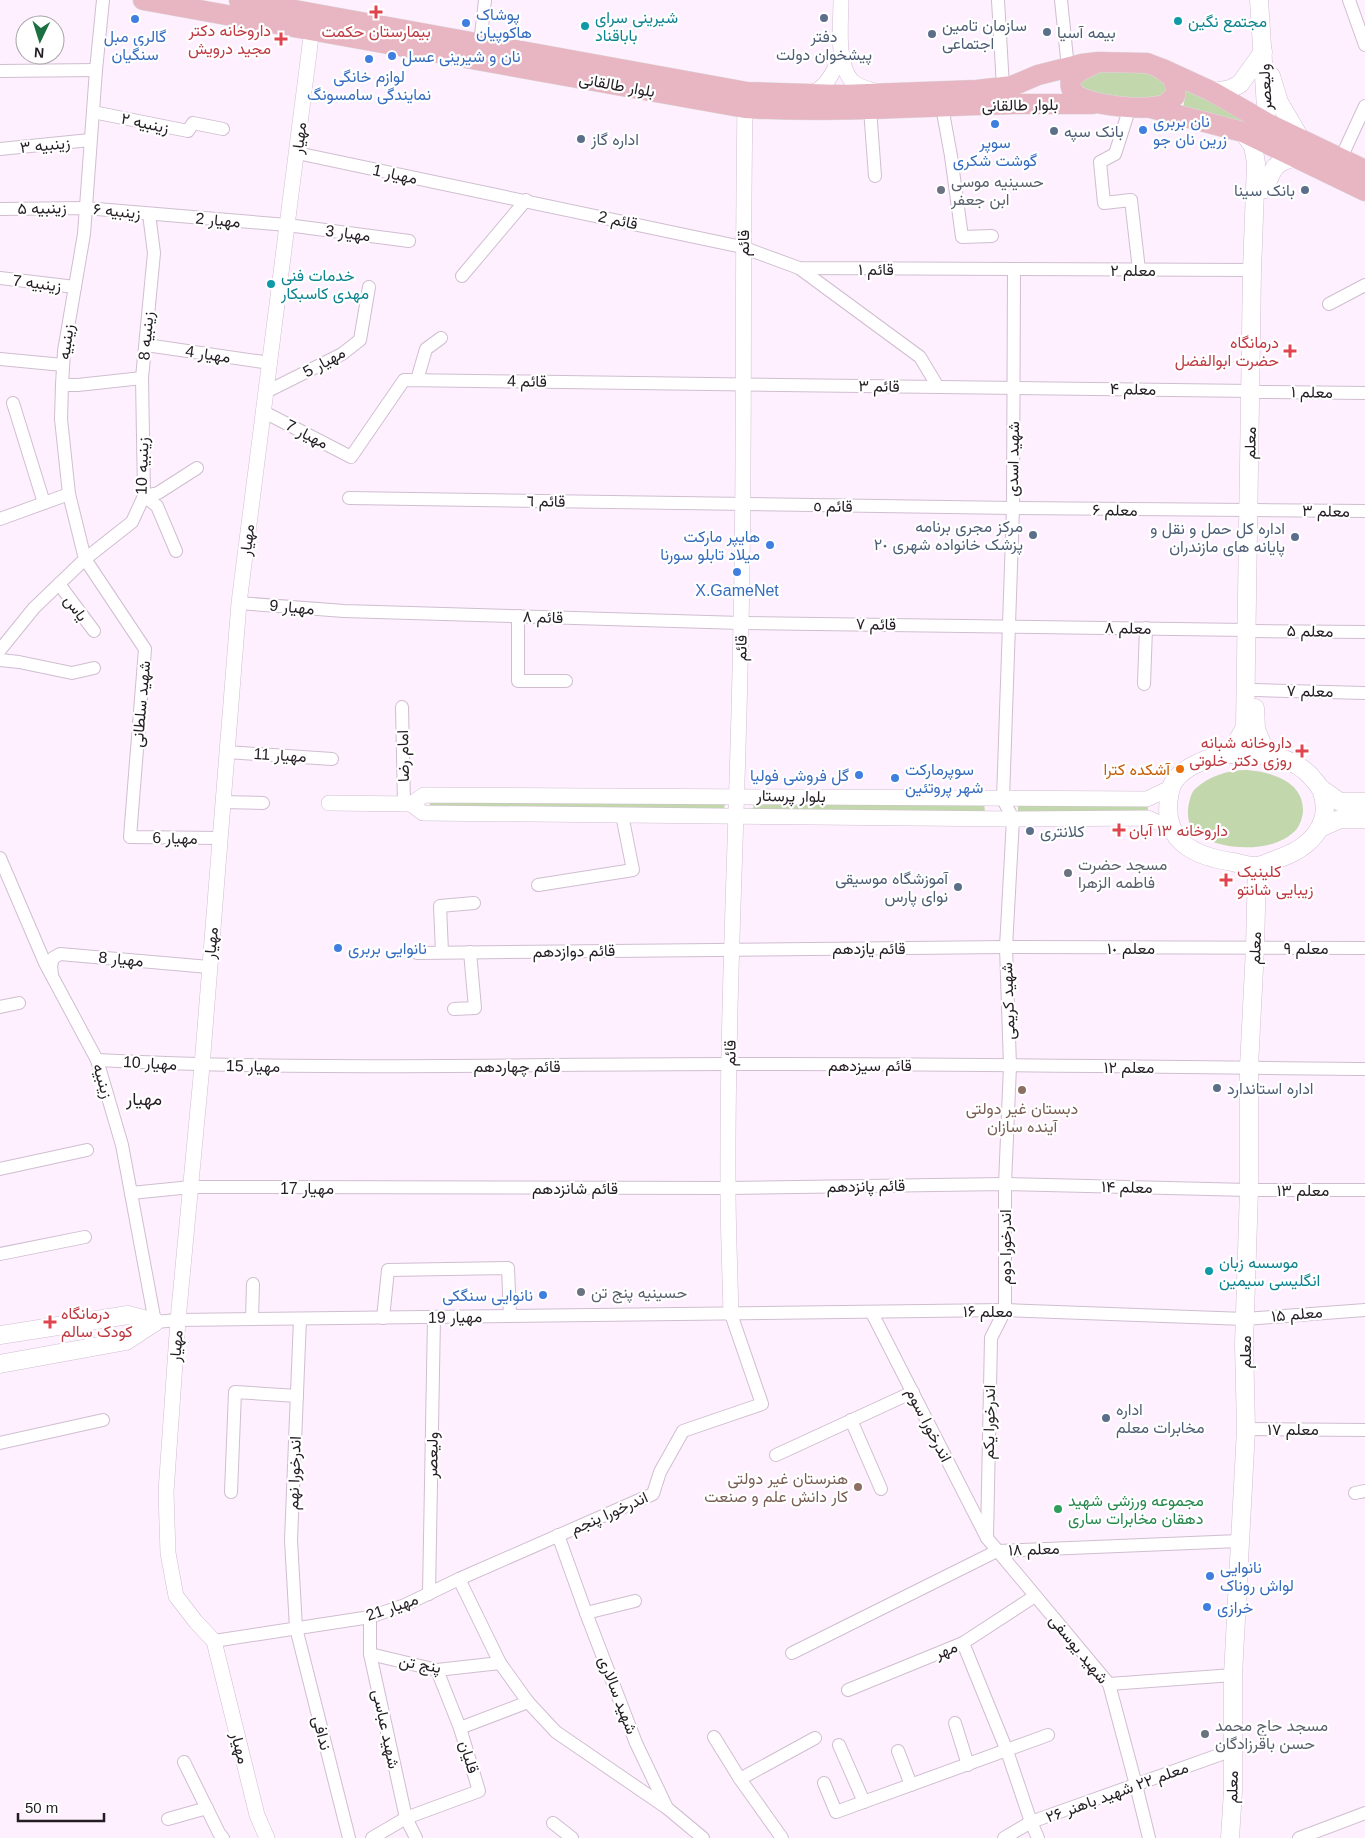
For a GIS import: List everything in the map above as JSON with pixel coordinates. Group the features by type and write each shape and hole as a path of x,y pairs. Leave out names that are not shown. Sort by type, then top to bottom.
{"main road":[{"name":"بلوار طالقانی","path":"143,0 242,6 480,44 747,92 801,95 977,90 1012,86 1038,76 1098,62 1146,62 1160,68"},
{"name":"ولیعصر","path":"1260,0 1267,123"},
{"name":"بلوار طالقانی","path":"242,6 312,30 745,108 801,111 1039,104 1097,104 1152,108"},
{"name":"ولیعصر","path":"1213,92 1230,89 1240,84 1263,52"},
{"path":"1263,52 1279,102 1298,148"},
{"path":"1097,104 1081,98 1073,92 1070,85 1071,78 1098,62"},
{"path":"1160,68 1213,92 1267,123 1298,148 1365,191"},
{"path":"1152,108 1167,104 1175,96 1176,87 1172,77 1160,68"},
{"path":"1025,81 1046,80 1051,87 1051,96 1039,104"},
{"path":"1152,108 1243,132 1268,145 1298,148 1341,158 1365,170"},
{"path":"1267,123 1268,145"},
{"name":"معلم","path":"1243,132 1256,154 1252,270 1255,391"},
{"name":"معلم","path":"1230,754 1245,727 1251,630 1255,391 1268,145"},
{"path":"1265,189 1272,172 1279,163 1298,148"},
{"name":"معلم","path":"1251,630 1256,729 1266,754"},
{"path":"1320,788 1324,808 1320,828 1308,844 1292,854 1257,866 1215,860 1199,854 1183,843 1170,828 1167,808 1170,788 1183,772 1199,761 1230,754 1266,754 1292,762 1308,772 1320,788 1340,802 1365,802"},
{"path":"1320,828 1340,819 1365,819"},
{"name":"معلم","path":"1230,1838 1233,1791 1233,1675 1246,1429 1244,1344 1249,1190 1249,1067 1257,866"},
{"path":"0,1335 128,1314 155,1322"},
{"path":"0,1364 126,1341 155,1322"}],"street":[{"name":"زینبیه","path":"85,559 69,494 61,419 62,385 63,365 84,234 90,140 103,0"},
{"path":"480,44 485,0"},
{"path":"841,0 841,53 846,71 852,81 863,88 887,93"},
{"path":"998,0 1003,87"},
{"path":"1061,0 1068,68"},
{"path":"1349,0 1365,45"},
{"name":"مهیار","path":"267,1838 257,1815 214,1641 176,1596 168,1554 166,1492 178,1320 202,1066 239,603 312,30"},
{"path":"801,95 818,90 830,76 838,63 841,53"},
{"path":"0,70 96,70"},
{"path":"1341,158 1365,106"},
{"path":"942,107 962,237 992,236"},
{"path":"1130,107 1115,154 1100,162 1104,203 1131,200 1139,270"},
{"name":"قائم","path":"732,1314 728,1188 729,1064 743,504 742,247 745,108"},
{"path":"870,110 875,176"},
{"name":"زینبیه ۲","path":"93,112 188,132 193,123 223,129"},
{"name":"زینبیه ۳","path":"0,149 90,140"},
{"name":"مهیار 1","path":"297,152 494,194"},
{"name":"قائم 2","path":"494,194 742,247"},
{"path":"462,276 526,200"},
{"name":"زینبیه ۵","path":"0,209 85,208"},
{"name":"زینبیه ۶","path":"85,208 149,214"},
{"name":"مهیار 2","path":"149,214 287,225"},
{"name":"زینبیه 8","path":"62,385 142,378 154,253 149,214"},
{"name":"مهیار 3","path":"287,225 409,241"},
{"name":"قائم ١","path":"742,247 799,268 1014,269"},
{"path":"799,268 920,357 938,387"},
{"name":"معلم ٢","path":"1014,269 1252,270"},
{"name":"شهید اسدی","path":"1003,799 1013,508 1014,269"},
{"name":"زینبیه 7","path":"0,278 75,287"},
{"path":"1328,304 1365,285"},
{"name":"مهیار 5","path":"266,392 342,354 360,340 369,287"},
{"path":"416,380 426,349 441,338"},
{"name":"مهیار 4","path":"146,345 270,362"},
{"path":"0,359 63,365"},
{"name":"زینبیه 10","path":"85,559 132,522 144,496 142,378"},
{"name":"قائم 4","path":"351,457 404,380 743,384"},
{"name":"قائم ٣","path":"743,384 1014,387"},
{"name":"معلم ۴","path":"1014,387 1255,391"},
{"name":"معلم ١","path":"1255,391 1365,393"},
{"path":"13,403 44,503"},
{"name":"مهیار 7","path":"264,412 351,457"},
{"path":"144,496 158,493 197,468"},
{"path":"0,519 69,494"},
{"path":"144,496 156,506 176,551"},
{"name":"قائم ٦","path":"349,498 743,504"},
{"name":"قائم ٥","path":"743,504 1013,508"},
{"name":"معلم ۶","path":"1013,508 1252,510"},
{"name":"معلم ۳","path":"1252,510 1365,511"},
{"path":"0,650 34,608 85,559"},
{"name":"شهید سلطانی","path":"85,559 145,649 130,837"},
{"name":"یاس","path":"59,584 94,631"},
{"name":"مهیار 9","path":"239,603 344,611"},
{"name":"قائم ٨","path":"344,611 741,623"},
{"path":"518,616 518,681 566,681"},
{"name":"قائم ٧","path":"741,623 1010,626"},
{"name":"معلم ۸","path":"1010,626 1251,630"},
{"path":"1144,684 1146,628"},
{"name":"معلم ۵","path":"1251,630 1365,632"},
{"path":"0,660 72,673 94,668"},
{"name":"معلم ٧","path":"1255,690 1365,692"},
{"name":"امام رضا","path":"402,707 408,804"},
{"name":"مهیار 11","path":"227,752 332,759"},
{"name":"بلوار پرستار","path":"328,803 408,804 424,795 1147,799 1170,788"},
{"path":"1003,799 1013,819"},
{"path":"223,802 263,803"},
{"name":"بلوار پرستار","path":"408,804 423,813 1013,819 1148,818 1170,828"},
{"path":"538,885 633,870 622,815"},
{"name":"شهید کریمی","path":"1005,1184 1010,1066 1006,947 1013,819"},
{"name":"مهیار 6","path":"130,837 220,838"},
{"name":"زینبیه","path":"0,858 53,978 97,1060 122,1145 155,1322"},
{"path":"442,952 440,906 474,903"},
{"name":"قائم یازدهم","path":"731,949 1006,947"},
{"name":"معلم ١٠","path":"1006,947 1255,948"},
{"name":"معلم ٩","path":"1255,948 1361,948"},
{"name":"قائم دوازدهم","path":"416,953 731,949"},
{"path":"454,1009 475,1008 470,952"},
{"name":"مهیار 8","path":"53,978 51,966 53,958 60,954 209,967"},
{"path":"0,1008 19,1003"},
{"name":"مهیار 10","path":"97,1060 202,1066"},
{"name":"قائم سیزدهم","path":"729,1064 1010,1066"},
{"name":"قائم چهاردهم","path":"304,1067 729,1064"},
{"name":"مهیار 15","path":"202,1066 304,1067"},
{"name":"معلم ١٢","path":"1010,1066 1362,1069"},
{"path":"0,1169 87,1150"},
{"name":"قائم پانزدهم","path":"728,1188 1005,1184"},
{"name":"معلم ۱۴","path":"1005,1184 1249,1190"},
{"name":"اندرخورا دوم","path":"1005,1184 1005,1310"},
{"name":"مهیار 17","path":"131,1192 191,1187 422,1188"},
{"name":"قائم شانزدهم","path":"422,1188 728,1188"},
{"name":"معلم ١٣","path":"1249,1190 1361,1190"},
{"path":"0,1254 85,1237"},
{"path":"384,1318 388,1270 508,1268 510,1316"},
{"path":"252,1319 253,1284"},
{"name":"معلم ۱۶","path":"732,1314 1005,1310 1245,1318"},
{"name":"اندرخورا یکم","path":"987,1538 991,1338 1005,1310"},
{"name":"معلم ۱۵","path":"1245,1318 1365,1310"},
{"name":"اندرخورا سوم","path":"872,1312 987,1538"},
{"name":"مهیار 19","path":"155,1322 300,1318 732,1314"},
{"name":"اندرخورا پنجم","path":"558,1535 653,1494 660,1472 683,1431 762,1404 732,1314"},
{"name":"ولیعصر","path":"429,1594 434,1317"},
{"name":"اندرخورا نهم","path":"296,1628 291,1540 300,1318"},
{"path":"231,1492 235,1392 297,1396"},
{"path":"776,1455 912,1392"},
{"path":"0,1443 103,1420"},
{"path":"851,1420 881,1489"},
{"name":"معلم ١٧","path":"1246,1429 1365,1430"},
{"name":"مهیار 21","path":"214,1641 370,1616 405,1605 458,1579 558,1535"},
{"name":"شهید سالاری","path":"558,1535 636,1742 667,1808 703,1838"},
{"name":"شهید یوسفی","path":"987,1538 1109,1684 1149,1838"},
{"name":"معلم ۱۸","path":"792,1653 997,1551 1239,1541"},
{"path":"458,1579 500,1663 528,1702 556,1732 667,1808"},
{"name":"مهر","path":"848,1690 963,1643 1035,1596"},
{"path":"586,1613 635,1601"},
{"name":"شهید عباسی","path":"370,1616 370,1654 406,1818 416,1838"},
{"name":"ندافی","path":"296,1628 349,1838"},
{"path":"963,1643 1038,1838"},
{"name":"پنج تن","path":"370,1654 437,1670 500,1663"},
{"name":"قلیان","path":"372,1838 406,1818 479,1791 460,1728 437,1670"},
{"path":"1109,1684 1233,1675"},
{"path":"460,1728 528,1702"},
{"path":"954,1724 968,1765"},
{"path":"824,1782 836,1812 1048,1735"},
{"path":"714,1736 740,1779 782,1838"},
{"path":"740,1779 815,1738"},
{"path":"839,1745 864,1802"},
{"name":"معلم ۲۲ شهید باهنر ۲۶","path":"1004,1838 1031,1822 1233,1750"},
{"path":"898,1751 912,1785"},
{"path":"184,1762 223,1838"},
{"path":"168,1819 207,1808"},
{"path":"1299,1838 1365,1813"},
{"path":"553,1823 572,1838"}],"green space":[{"path":"1098,67 1160,73 1171,94 1152,103 1079,90 1077,80"},
{"path":"1184,85 1250,117 1255,128 1183,109"},
{"path":"1247,770 1275,776 1292,785 1302,800 1303,812 1300,824 1287,837 1268,845 1235,847 1213,842 1197,831 1189,822 1188,807 1192,794 1200,784 1213,777 1233,771"},
{"path":"754,800 984,803 985,812 753,810"},
{"path":"429,802 725,802 724,811 431,807"},
{"path":"1018,804 1148,804 1148,814 1018,811"}],"place":[{"name":"بیمارستان حکمت","path":"376,12"},
{"name":"دفتر پیشخوان دولت","path":"824,18"},
{"name":"گالری مبل سنگیان","path":"135,19"},
{"name":"مجتمع نگین","path":"1178,21"},
{"name":"پوشاک هاکوپیان","path":"466,23"},
{"name":"شیرینی سرای باباقناد","path":"585,26"},
{"name":"بیمه آسیا","path":"1047,32"},
{"name":"سازمان تامین اجتماعی","path":"932,34"},
{"name":"داروخانه دکتر مجید درویش","path":"281,39"},
{"name":"نان و شیرینی عسل","path":"392,56"},
{"name":"لوازم خانگی نمایندگی سامسونگ","path":"369,59"},
{"name":"سوپر گوشت شکری","path":"995,124"},
{"name":"نان بربری زرین نان جو","path":"1143,130"},
{"name":"بانک سپه","path":"1054,131"},
{"name":"اداره گاز","path":"581,139"},
{"name":"حسینیه موسی ابن جعفر","path":"941,190"},
{"name":"بانک سینا","path":"1305,190"},
{"name":"خدمات فنی مهدی کاسبکار","path":"271,284"},
{"name":"درمانگاه حضرت ابوالفضل","path":"1290,351"},
{"name":"مرکز مجری برنامه پزشک خانواده شهری ٢٠","path":"1033,535"},
{"name":"اداره کل حمل و نقل و پایانه های مازندران","path":"1295,537"},
{"name":"هایپر مارکت میلاد تابلو سورنا","path":"770,545"},
{"name":"X.GameNet","path":"737,572"},
{"name":"داروخانه شبانه روزی دکتر خلوتی","path":"1302,751"},
{"name":"آشکده کترا","path":"1180,769"},
{"name":"گل فروشی فولیا","path":"859,775"},
{"name":"سوپرمارکت شهر پروتئین","path":"895,778"},
{"name":"داروخانه ١٣ آبان","path":"1119,830"},
{"name":"کلانتری","path":"1030,831"},
{"name":"مسجد حضرت فاطمه الزهرا","path":"1068,873"},
{"name":"کلینیک زیبایی شانتو","path":"1226,880"},
{"name":"آموزشگاه موسیقی نوای پارس","path":"958,887"},
{"name":"نانوایی بربری","path":"338,948"},
{"name":"اداره استاندارد","path":"1217,1088"},
{"name":"دبستان غیر دولتی آینده سازان","path":"1022,1090"},
{"name":"موسسه زبان انگلیسی سیمین","path":"1209,1271"},
{"name":"حسینیه پنج تن","path":"581,1292"},
{"name":"نانوایی سنگکی","path":"543,1295"},
{"name":"درمانگاه کودک سالم","path":"50,1322"},
{"name":"اداره مخابرات معلم","path":"1106,1418"},
{"name":"هنرستان غیر دولتی کار دانش علم و صنعت","path":"858,1487"},
{"name":"مجموعه ورزشی شهید دهقان مخابرات ساری","path":"1058,1509"},
{"name":"نانوایی لواش روناک","path":"1210,1576"},
{"name":"خرازی","path":"1207,1607"},
{"name":"مسجد حاج محمد حسن باقرزادگان","path":"1205,1734"}],"district":[{"name":"مهیار","path":"144,1099"}]}
